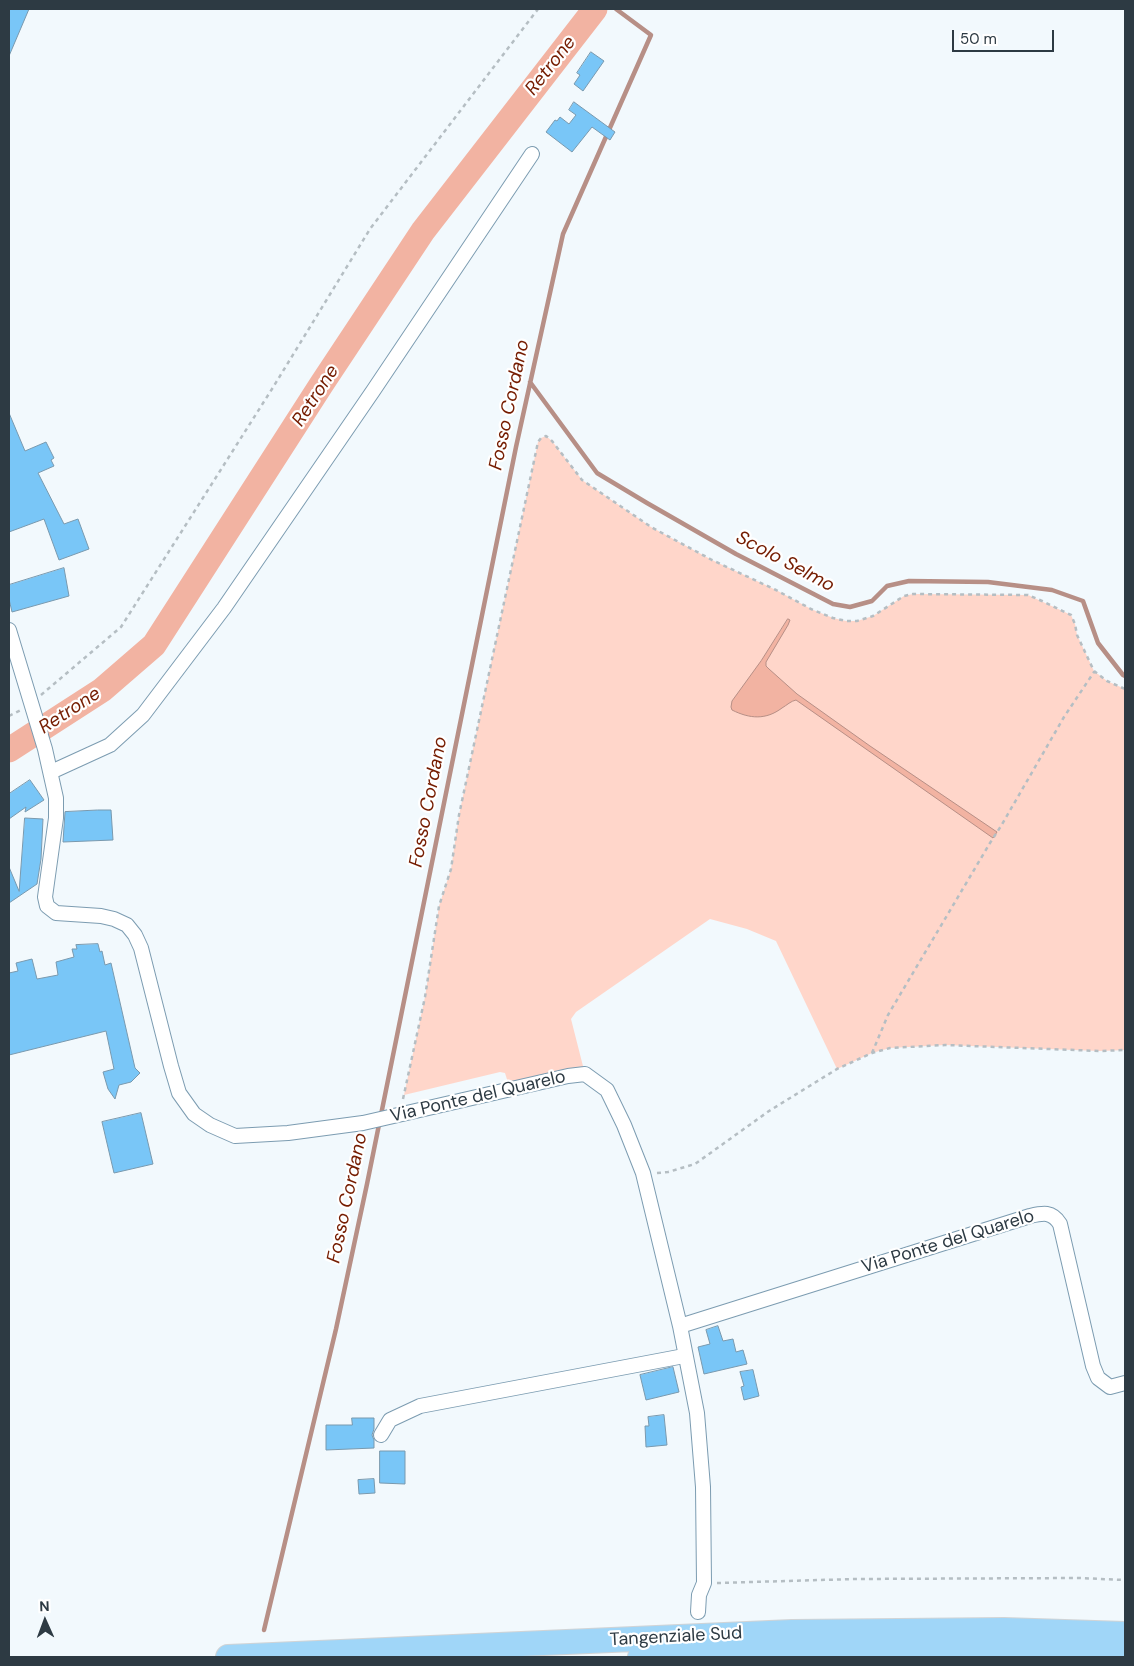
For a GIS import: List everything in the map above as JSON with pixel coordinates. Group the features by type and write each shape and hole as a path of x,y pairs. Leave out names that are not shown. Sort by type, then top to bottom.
{"highway":[{"name":"Tangenziale Sud","path":"228,1657 792,1632 1004,1630 1125,1634"},
{"name":"Tangenziale Sud","path":"640,1657 792,1651 1003,1648 1125,1652"}],"street":[{"path":"51,772 110,745 143,715 224,608 532,154"},
{"name":"Via Ponte del Quarelo","path":"9,630 45,749 56,798 56,818 45,897 47,906 56,914 101,916 114,919 126,925 135,935 170,1066 179,1093 194,1114 210,1125 235,1136 288,1133 363,1123 568,1076 585,1074 607,1090 624,1125 643,1173 680,1326 684,1356 697,1412 703,1487 704,1583 699,1595 698,1612"},
{"name":"Via Ponte del Quarelo","path":"680,1326 1030,1216 1041,1213 1050,1214 1060,1224 1093,1366 1098,1378 1110,1387 1125,1383"},
{"path":"381,1435 390,1420 420,1406 684,1356"}],"path":[{"path":"33,707 121,627 266,398 370,228 538,9"},
{"path":"394,1116 404,1095 425,997 439,906 451,868 459,815 538,442 541,438 546,436 552,441 582,480 651,526 712,560 776,590 811,609 833,618 857,621 873,616 904,596 912,594 1028,595 1071,615 1076,624 1077,635 1094,671 1125,689"},
{"path":"872,1053 888,1015 1001,826 1064,716 1094,671"},
{"path":"643,1173 668,1172 696,1164 769,1111 838,1069 872,1053 890,1048 945,1046 1100,1051 1125,1050"},
{"path":"704,1583 856,1579 1079,1578 1125,1580"}],"shaded area":[{"path":"546,436 582,480 651,527 712,560 833,618 857,621 873,616 904,596 913,594 1028,595 1071,615 1077,635 1094,671 1107,681 1125,689 1125,1050 1100,1051 945,1045 890,1048 872,1053 837,1069 776,941 747,929 710,919 576,1012 571,1019 585,1074 510,1089 505,1073 500,1072 404,1095 425,997 439,906 451,869 459,815 538,442"},
{"path":"788,619 790,620 788,625 766,662 766,666 797,694 997,832 993,838 796,700 770,715 758,717 732,710 732,701"}],"building":[{"path":"9,9 29,9 9,56"},
{"path":"591,52 604,61 583,91 574,84 580,75 577,73"},
{"path":"574,102 615,132 610,140 592,127 572,152 546,132 555,120 557,121 560,117 569,124 576,115 569,110"},
{"path":"9,413 25,451 46,442 54,458 51,460 54,466 38,473 64,524 78,519 89,549 59,560 44,519 9,532"},
{"path":"64,568 69,596 12,612 9,599 9,585"},
{"path":"30,780 44,800 25,812 26,807 9,819 9,794"},
{"path":"111,810 113,840 63,842 65,812"},
{"path":"25,818 43,819 41,859 37,884 9,903 9,867 19,891"},
{"path":"98,944 100,952 102,951 105,965 111,963 135,1068 140,1073 131,1082 119,1085 115,1099 108,1089 103,1072 114,1069 106,1031 9,1055 9,973 18,971 16,963 32,959 37,979 58,975 56,962 74,957 72,949 77,949 76,945"},
{"path":"141,1113 153,1164 114,1173 102,1122"},
{"path":"718,1326 723,1341 733,1339 736,1352 743,1350 747,1364 704,1374 698,1347 710,1344 706,1330"},
{"path":"673,1367 679,1392 646,1400 640,1375"},
{"path":"753,1370 759,1396 744,1400 741,1387 744,1386 740,1372"},
{"path":"664,1415 667,1445 646,1447 645,1426 649,1426 648,1417"},
{"path":"352,1418 374,1418 372,1435 374,1448 326,1450 326,1425 352,1425"},
{"path":"380,1451 405,1451 405,1484 380,1483"},
{"path":"374,1479 375,1493 359,1494 358,1480"}],"waterway":[{"name":"Retrone","path":"9,750 102,690 154,645 321,385 423,231 595,9"},
{"name":"Fosso Cordano","path":"264,1630 336,1329 516,447 563,234 651,35 616,9"},
{"name":"Scolo Selmo","path":"530,382 597,473 736,554 833,604 850,607 872,601 887,586 909,581 988,582 1052,590 1083,601 1098,643 1125,676"}]}
